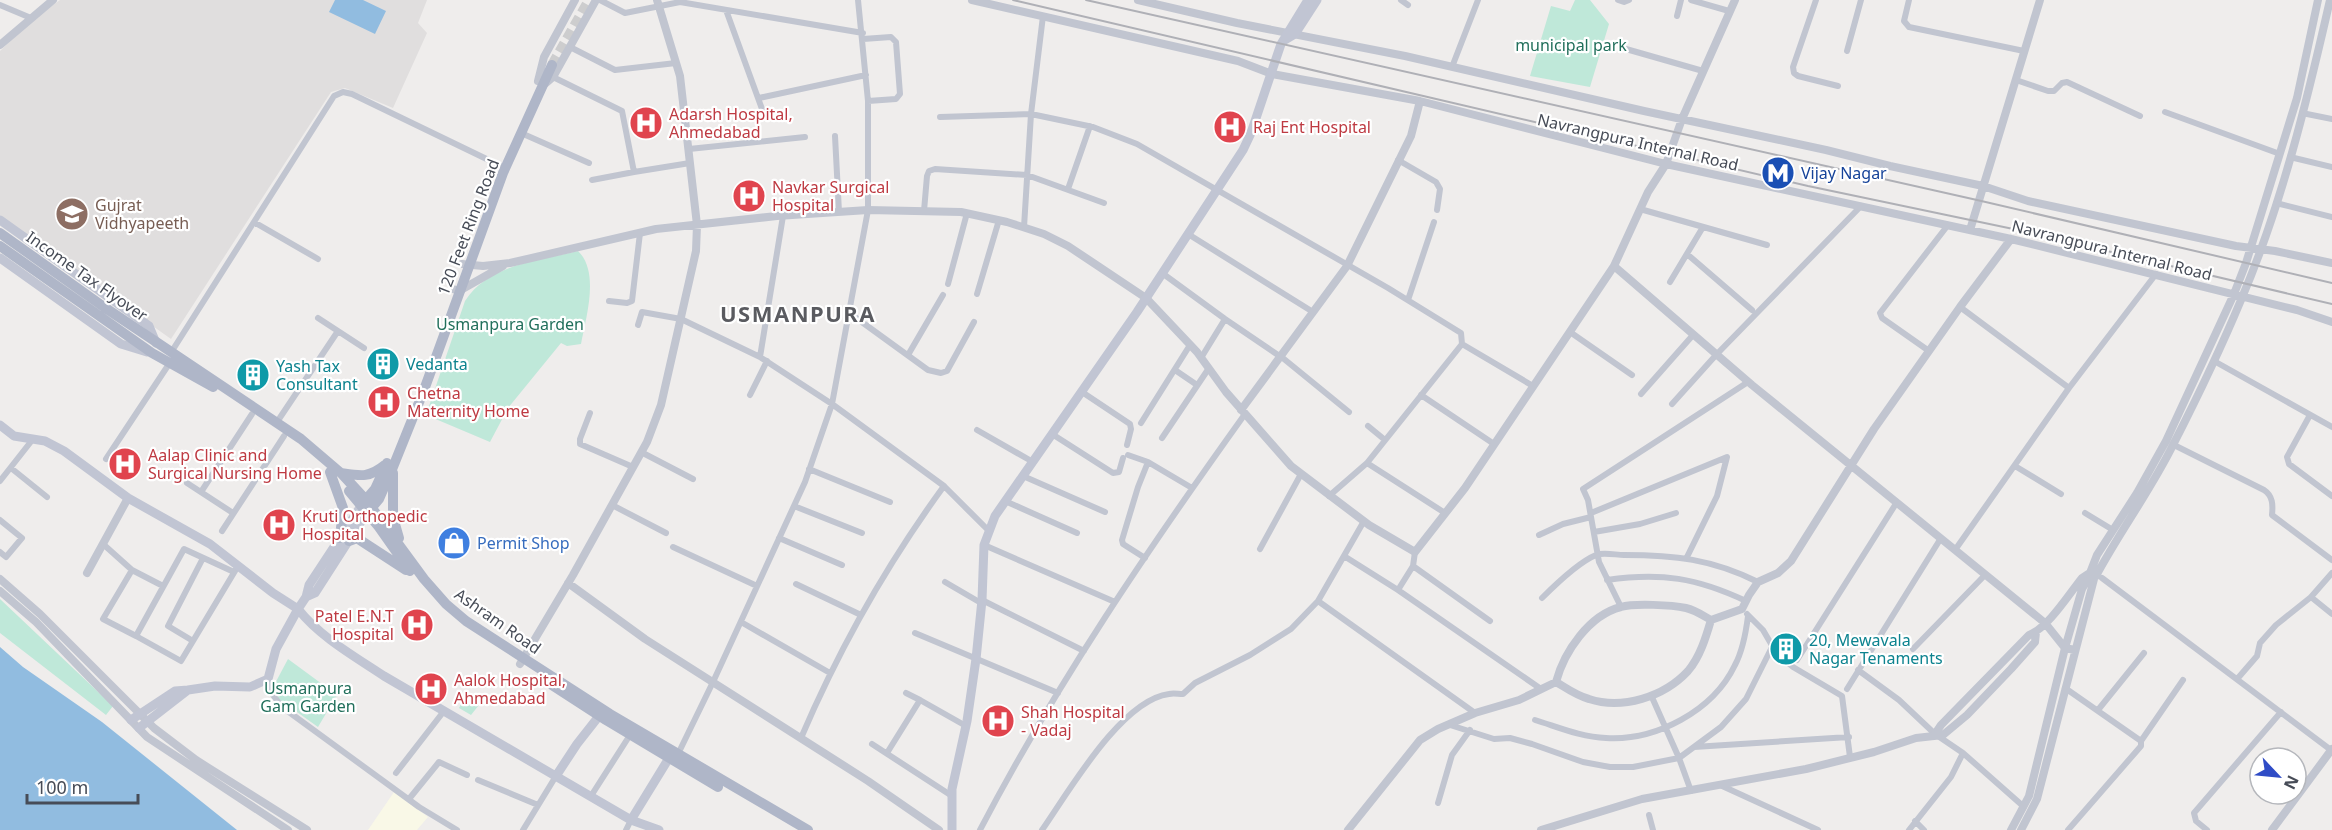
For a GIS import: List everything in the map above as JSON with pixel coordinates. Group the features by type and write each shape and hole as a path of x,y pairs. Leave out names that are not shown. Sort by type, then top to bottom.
{"main road":[{"path":"1289,36 1308,0"},
{"path":"952,830 952,796 976,659 982,602 984,545 995,516 1082,392 1243,150 1281,44 1317,0"},
{"path":"540,83 551,68"},
{"name":"120 Feet Ring Road","path":"465,265 540,83"},
{"name":"120 Feet Ring Road","path":"367,506 380,499 390,465 424,390 499,165 540,83"},
{"path":"0,220 149,326 154,348 121,344 0,258"},
{"name":"Income Tax Flyover","path":"0,233 154,348"},
{"name":"Income Tax Flyover","path":"0,246 133,333"},
{"name":"Ashram Road","path":"154,348 172,351 301,439 367,506 400,545 424,579 446,604 466,621 599,716 630,735 674,756 808,830"},
{"name":"Ashram Road","path":"154,348 169,364 203,381 336,472"},
{"path":"0,425 14,436 45,441 64,451 128,498 210,544 236,569 298,609 306,619 348,652 631,820 659,830"},
{"path":"344,539 344,508 336,472 359,476 373,474 390,465 393,517 400,545"},
{"path":"135,717 175,691 215,686 250,687 268,679 276,649 298,609 306,597 315,593 344,539 367,506"},
{"name":"Ashram Road","path":"367,506 413,576 441,609 461,626 610,714 794,830"},
{"path":"344,539 357,538 413,576"},
{"path":"139,728 188,690"},
{"path":"556,776 576,744 599,716"},
{"path":"631,820 674,756"}],"street":[{"path":"540,83 544,57 575,0"},
{"path":"634,172 622,111 551,68 570,47 598,0 628,13 657,2 681,1 863,36 891,37 896,42 899,97 868,100"},
{"path":"674,756 713,682 794,506 832,404 868,210 868,100 858,0"},
{"name":"Navrangpura Internal Road","path":"972,0 1238,61 1272,74 1420,101 1666,164 2011,239 2238,295 2332,322"},
{"path":"1138,0 1289,36 1452,67 1983,186 2028,201 2332,264"},
{"path":"1401,0 1408,5"},
{"path":"1452,67 1478,0"},
{"path":"1618,0 1624,2 1629,0"},
{"path":"1677,16 1681,0"},
{"path":"1691,0 1729,11"},
{"path":"1398,590 1413,566 1415,552 1494,444 1614,266 1648,192 1666,164 1682,119 1735,0"},
{"path":"1816,0 1793,67 1794,73 1838,86"},
{"path":"1847,51 1861,0"},
{"path":"1909,0 1904,21 1909,27 2024,51"},
{"path":"1970,230 2040,0"},
{"path":"2012,830 2029,796 2065,648 2082,589 2145,498 2174,445 2214,361 2238,295 2250,248 2297,98 2318,0"},
{"path":"2021,830 2037,799 2097,555 2137,493 2166,441 2260,249 2290,157 2330,0"},
{"path":"0,45 51,1"},
{"path":"522,661 633,468 661,405 696,251 697,225 680,76 657,2"},
{"path":"0,5 31,18"},
{"path":"726,9 762,110"},
{"path":"1024,227 1031,114 1043,16"},
{"path":"570,47 615,70 676,63"},
{"path":"1626,49 1703,71"},
{"path":"759,98 866,75"},
{"path":"2016,80 2054,91 2062,83 2067,82 2140,116"},
{"path":"172,351 334,96 343,92 352,94 499,165"},
{"path":"980,830 1007,778 1115,602 1280,356 1347,266 1411,136 1420,101"},
{"path":"2165,112 2280,154"},
{"path":"2302,113 2332,118"},
{"path":"940,117 1031,114 1090,126 1137,144 1461,333 1462,344 1385,440 1366,463 1329,496"},
{"path":"1068,189 1090,126"},
{"path":"521,133 589,163"},
{"path":"688,149 805,136"},
{"path":"835,136 839,212"},
{"path":"2290,157 2332,167"},
{"path":"1398,160 1436,182 1440,189 1437,210"},
{"path":"592,180 690,163"},
{"path":"924,211 927,176 929,171 934,169 1027,175 1104,203"},
{"path":"2276,203 2332,217"},
{"path":"1672,404 1716,355 1862,206"},
{"path":"1640,209 1767,245"},
{"path":"465,265 510,263 640,233 697,225 868,210 967,213 1024,227 1068,246 1146,297 1190,345 1243,412 1291,466 1364,521 1415,552"},
{"path":"948,284 967,213"},
{"path":"760,357 783,216"},
{"path":"977,294 999,220"},
{"path":"254,222 318,259"},
{"path":"1408,300 1434,222"},
{"path":"1929,351 1882,318 1880,313 1948,225"},
{"path":"1670,282 1703,227"},
{"path":"609,301 627,303 632,301 640,233"},
{"path":"1188,234 1313,312"},
{"path":"1556,681 1571,692 1590,700 1616,703 1642,700 1666,688 1688,671 1703,645 1711,620 1744,605 1758,582 1778,573 1791,561 1929,351 2011,239"},
{"path":"1687,254 1752,310"},
{"path":"456,290 510,263"},
{"path":"1614,266 1748,382 2045,624 2065,648 2075,650"},
{"path":"1162,273 1224,319 1280,356 1349,412"},
{"path":"1955,550 2069,388 2156,274"},
{"path":"908,355 943,295"},
{"path":"1960,307 2069,388"},
{"path":"638,325 642,312 681,319 760,357 832,404 944,486 989,531"},
{"path":"848,312 928,370 941,373 947,371 974,322"},
{"path":"318,318 364,348"},
{"path":"1201,358 1224,319"},
{"path":"277,422 338,331"},
{"path":"1570,332 1632,375"},
{"path":"1641,394 1693,335"},
{"path":"1462,344 1533,386"},
{"path":"1141,423 1190,345"},
{"path":"750,395 766,361"},
{"path":"2214,361 2332,427"},
{"path":"106,459 169,364"},
{"path":"1162,438 1209,368"},
{"path":"1175,370 1197,385"},
{"path":"1621,607 1599,562 1591,515 1583,489 1748,382"},
{"path":"1082,392 1130,424 1127,445"},
{"path":"1421,395 1494,444"},
{"path":"590,413 580,444 633,468"},
{"path":"201,492 252,414"},
{"path":"2310,415 2287,457 2289,464 2332,496"},
{"path":"1368,426 1385,440"},
{"path":"977,430 1033,462"},
{"path":"1052,434 1113,472 1119,472 1125,456 1148,462 1192,488"},
{"path":"222,531 284,435"},
{"path":"0,481 33,439"},
{"path":"2174,445 2264,490 2269,494 2273,504 2272,515 2332,560"},
{"path":"641,452 693,479"},
{"path":"1539,535 1727,457 1717,496 1687,557"},
{"path":"1144,558 1123,544 1122,540 1148,462"},
{"path":"1366,463 1445,513"},
{"path":"2015,466 2061,494"},
{"path":"11,468 48,497"},
{"path":"809,469 890,502"},
{"path":"1260,549 1301,474"},
{"path":"1023,476 1105,512"},
{"path":"187,483 233,513"},
{"path":"801,738 830,673 861,615 913,527 944,486"},
{"path":"87,573 128,498"},
{"path":"1005,501 1077,533"},
{"path":"1797,660 1897,502"},
{"path":"612,505 666,533"},
{"path":"794,506 862,533"},
{"path":"1594,532 1640,524 1676,513"},
{"path":"2085,513 2114,530"},
{"path":"0,520 22,538 6,557 0,552"},
{"path":"1042,830 1097,750 1109,735 1135,711 1154,699 1168,694 1183,694 1195,682 1250,655 1291,629 1318,601 1364,521"},
{"path":"779,537 842,565"},
{"path":"1847,689 1941,538"},
{"path":"103,544 132,570 164,586"},
{"path":"984,545 1115,602"},
{"path":"674,547 757,586"},
{"path":"132,570 103,619 182,661 236,569 184,549 136,636"},
{"path":"1542,598 1560,580 1598,554 1662,554 1687,557 1736,571 1758,582"},
{"path":"1344,556 1398,590 1541,689"},
{"path":"193,641 168,626 203,558"},
{"path":"1413,566 1490,621"},
{"path":"2238,678 2257,656 2260,643 2276,625 2311,597 2332,573"},
{"path":"1913,649 1985,575"},
{"path":"1607,580 1660,576 1684,579 1714,586 1744,605 1748,616 1763,630 1777,654 1793,667 1842,696 1851,758"},
{"path":"1541,830 1642,800 1806,769 1935,734 1943,735 1967,715 2035,642 2036,632 2082,578 2093,576 2238,678 2332,750 2272,830"},
{"path":"0,579 40,614 135,717 139,728 147,737 288,830"},
{"path":"945,582 1084,651"},
{"path":"568,583 645,639 801,738 939,830"},
{"path":"796,584 861,615"},
{"path":"0,591 36,622 135,717 147,720 196,760 307,830"},
{"path":"2311,597 2332,614"},
{"path":"1318,601 1476,713"},
{"path":"1348,830 1420,740 1438,729 1476,713 1519,700 1556,681 1561,662 1575,641 1598,619 1621,607 1663,606 1688,608 1711,620"},
{"path":"1535,720 1586,736 1607,738 1631,737 1665,728 1711,698 1721,686 1735,665 1748,616"},
{"path":"741,622 830,673"},
{"path":"915,633 1058,693"},
{"path":"1450,725 1494,739 1510,738 1583,762 1610,767 1633,767 1679,758 1721,727 1746,699 1773,645"},
{"path":"2098,710 2144,653"},
{"path":"1858,670 1899,700 1935,734 1963,753 2024,806"},
{"path":"268,679 270,691 282,707 409,799 457,830"},
{"path":"2068,830 2141,746 2141,741 2183,680"},
{"path":"2065,688 2141,741"},
{"path":"906,693 966,726"},
{"path":"1651,695 1691,791"},
{"path":"887,753 920,700"},
{"path":"396,773 444,711"},
{"path":"2207,830 2196,821 2194,813 2281,712"},
{"path":"1438,802 1452,755 1470,730"},
{"path":"591,796 630,735"},
{"path":"1693,748 1849,737"},
{"path":"872,744 952,796"},
{"path":"1909,830 1951,777 1963,753"},
{"path":"409,799 439,762 467,775"},
{"path":"523,830 556,776"},
{"path":"478,780 538,806"},
{"path":"1720,784 1818,830"},
{"path":"1649,814 1653,830"},
{"path":"626,830 631,820"},
{"path":"1915,821 1924,830"}],"shaded area":[{"path":"60,0 427,0 418,23 427,33 393,108 345,88 331,92 171,339 0,217 0,51 32,20"},
{"path":"394,792 428,817 417,830 368,830"}],"green space":[{"name":"municipal park","path":"1575,0 1590,0 1609,24 1590,87 1530,76 1551,6 1570,11"},
{"name":"Usmanpura Garden","path":"578,251 585,260 590,283 581,344 567,346 561,343 508,408 490,442 426,415 465,301 475,289 487,279 516,266"},
{"path":"0,599 113,706 106,715 0,633"},
{"name":"Usmanpura Gam Garden","path":"288,659 337,695 318,727 271,691"},
{"path":"465,696 479,705 471,715 459,708"}],"water":[{"path":"335,0 363,0 386,11 375,34 329,12"},
{"path":"0,647 23,667 102,722 237,830 0,830"}],"tunnel":[{"path":"552,65 589,0"}],"railway":[{"path":"1013,0 1808,186 2018,230 2332,304"},
{"path":"1086,0 1977,200 2332,283"}],"place":[{"name":"Adarsh Hospital, Ahmedabad","path":"646,123"},
{"name":"Raj Ent Hospital","path":"1230,127"},
{"name":"Vijay Nagar","path":"1778,173"},
{"name":"Navkar Surgical Hospital","path":"749,196"},
{"name":"Gujrat Vidhyapeeth","path":"72,214"},
{"name":"Vedanta","path":"383,364"},
{"name":"Yash Tax Consultant","path":"253,375"},
{"name":"Chetna Maternity Home","path":"384,402"},
{"name":"Aalap Clinic and Surgical Nursing Home","path":"125,464"},
{"name":"Kruti Orthopedic Hospital","path":"279,525"},
{"name":"Permit Shop","path":"454,543"},
{"name":"Patel E.N.T Hospital","path":"417,625"},
{"name":"20, Mewavala Nagar Tenaments","path":"1786,649"},
{"name":"Aalok Hospital, Ahmedabad","path":"431,689"},
{"name":"Shah Hospital - Vadaj","path":"998,721"}],"district":[{"name":"USMANPURA","path":"798,314"}]}
